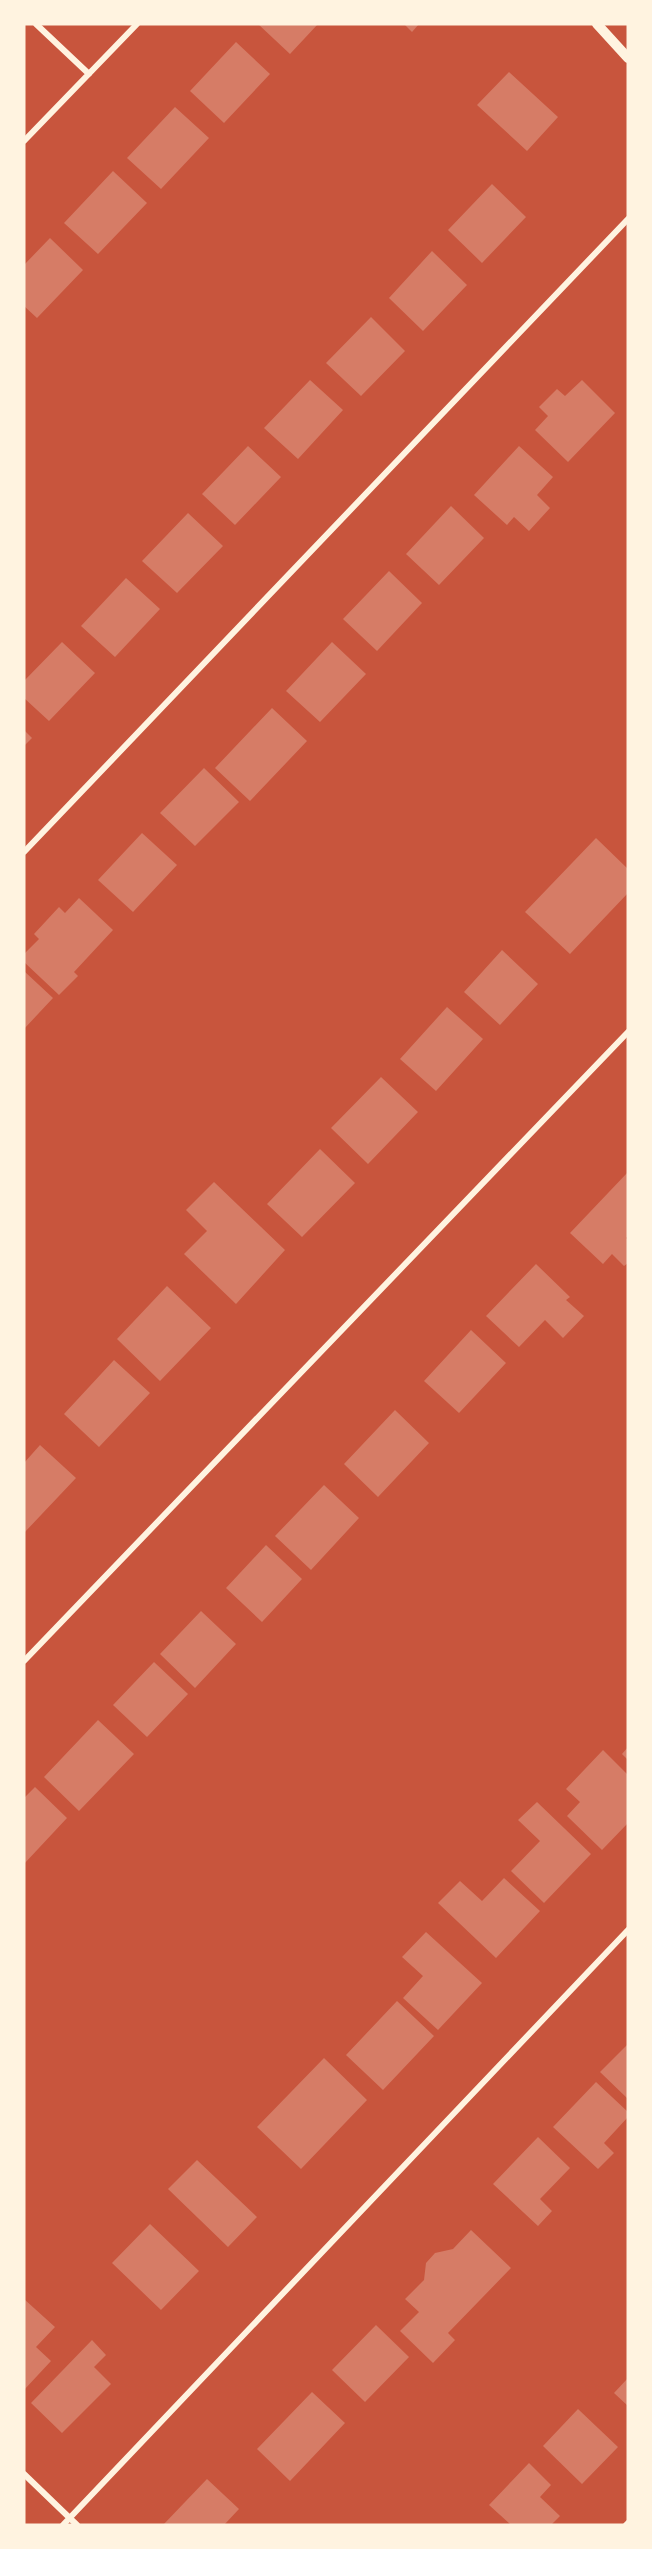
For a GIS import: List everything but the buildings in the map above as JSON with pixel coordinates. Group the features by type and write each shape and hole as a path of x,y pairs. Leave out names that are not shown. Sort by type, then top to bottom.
{"street":[{"path":"36,24 89,74"},
{"path":"24,141 137,24"},
{"path":"597,24 628,58"},
{"path":"24,852 628,219"},
{"path":"24,1661 628,1032"},
{"path":"63,2525 628,1930"},
{"path":"24,2474 77,2525"}]}
